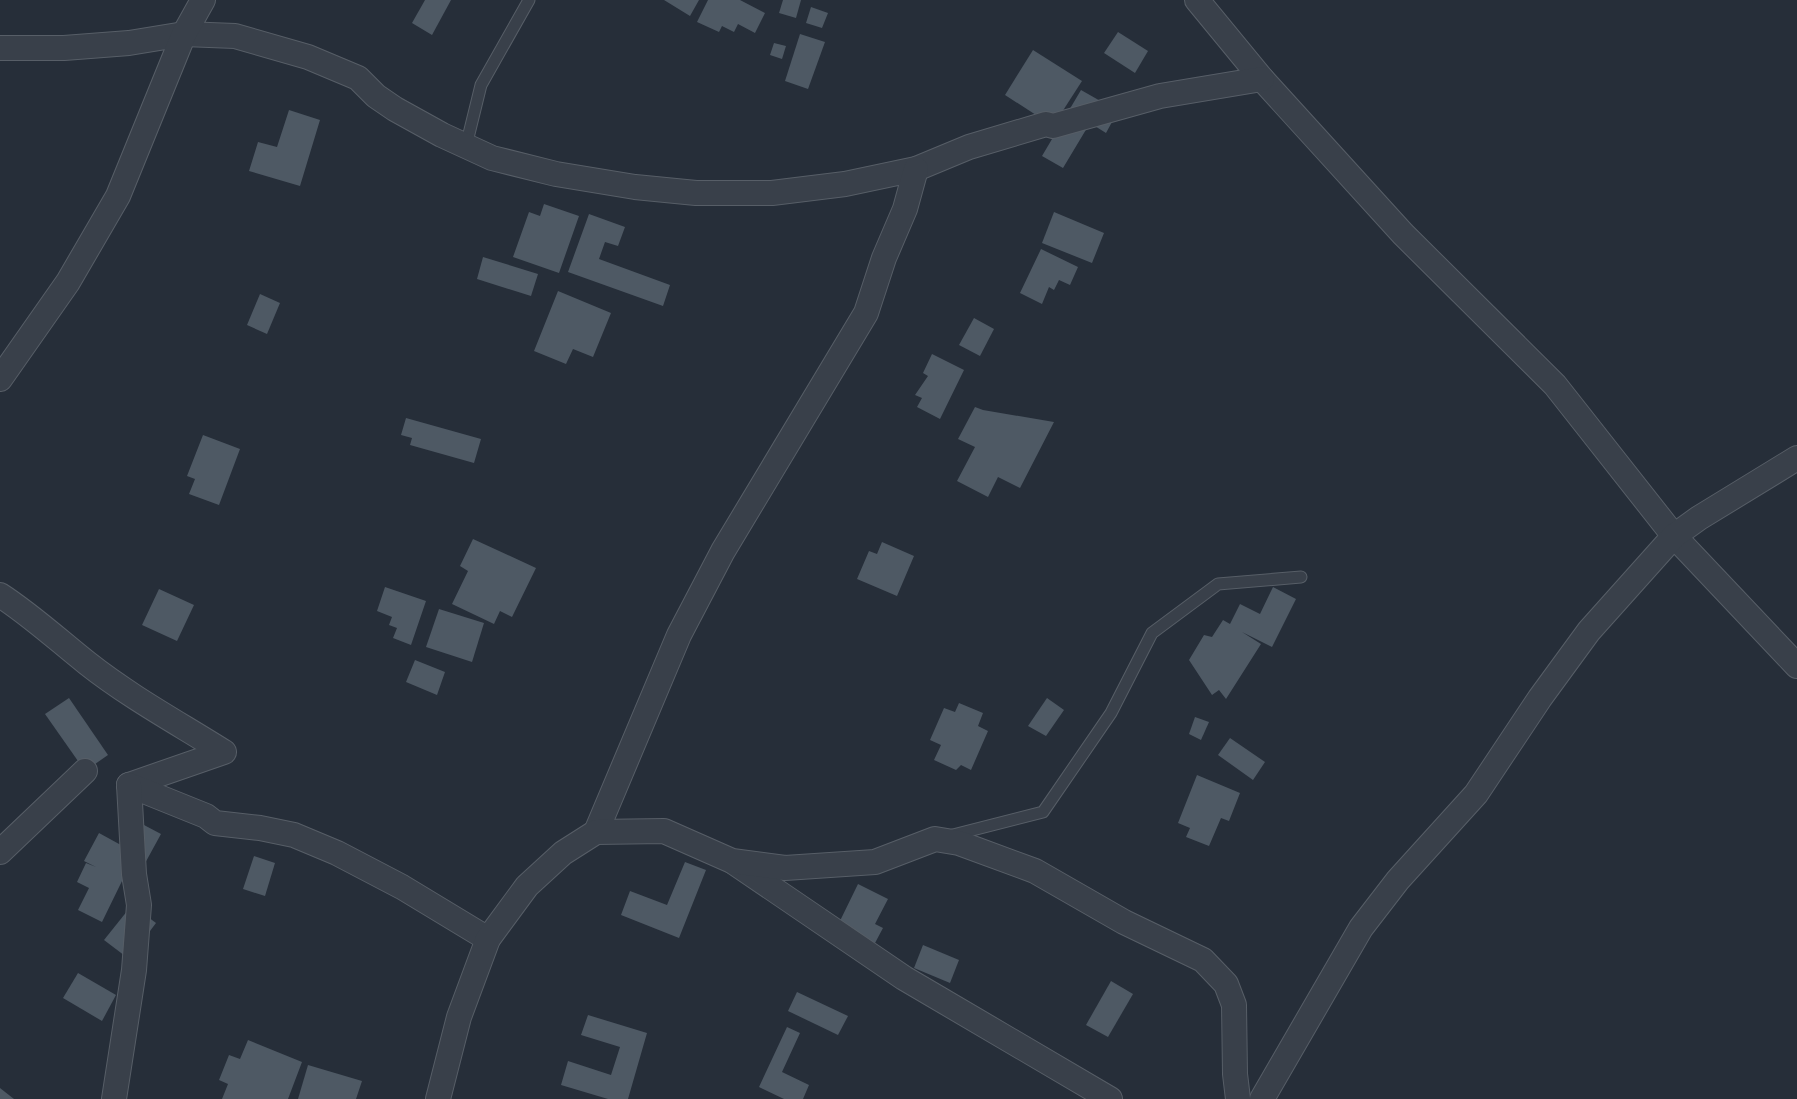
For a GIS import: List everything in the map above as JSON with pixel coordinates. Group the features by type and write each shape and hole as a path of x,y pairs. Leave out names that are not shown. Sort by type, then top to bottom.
{"street":[{"path":"0,379 68,282 118,196 184,34 203,0"},
{"path":"1197,0 1262,79 1403,234 1555,385 1674,536 1797,666"},
{"path":"0,48 64,48 129,43 184,34 235,36 308,57 358,78 376,96 395,109 492,158 556,174 635,187 696,193 791,190 845,184 916,169 970,147 1046,124 1053,126 1160,96 1262,79"},
{"path":"596,832 679,635 723,551 866,312 884,258 905,209 916,169"},
{"path":"1262,1099 1361,928 1398,880 1476,794 1540,698 1589,631 1674,536 1699,518 1797,458"},
{"path":"0,595 28,613 87,663 125,691 224,752 129,785"},
{"path":"0,852 85,771"},
{"path":"129,785 206,816 215,824 260,828 294,834 338,853 402,887 488,939"},
{"path":"114,1099 134,970 139,905 134,874 129,785"},
{"path":"438,1099 459,1017 488,939 527,886 563,853 596,832 664,831 732,862 904,978 1110,1099"},
{"path":"732,862 785,868 875,862 935,839 959,843 1035,871 1124,922 1204,960 1226,984 1234,1005 1235,1074 1238,1099"}],"lane":[{"path":"466,146 481,85 529,0"},
{"path":"935,839 1043,812 1111,713 1152,633 1218,584 1301,577"}],"building":[{"path":"425,0 451,0 432,35 412,23"},
{"path":"664,0 699,0 690,16"},
{"path":"708,0 740,0 765,13 755,33 738,24 734,32 722,26 719,32 697,22"},
{"path":"783,0 801,0 796,18 779,13"},
{"path":"811,7 828,13 822,28 806,23"},
{"path":"1118,32 1148,51 1135,73 1104,53"},
{"path":"800,34 825,42 808,89 785,81"},
{"path":"774,43 786,46 782,59 770,55"},
{"path":"1033,50 1082,81 1053,126 1005,95"},
{"path":"1081,90 1118,111 1106,133 1090,123 1063,168 1042,156"},
{"path":"289,110 320,120 300,186 249,171 258,142 277,147"},
{"path":"544,204 579,216 559,273 513,257 529,212 540,216"},
{"path":"1054,212 1104,233 1092,263 1042,243"},
{"path":"589,214 625,227 618,246 605,242 599,259 670,285 663,306 568,272"},
{"path":"1041,249 1078,267 1070,285 1059,280 1054,290 1049,287 1042,304 1020,293"},
{"path":"483,257 538,274 531,296 477,279"},
{"path":"558,291 611,313 593,357 573,349 566,364 534,351"},
{"path":"260,294 280,303 267,334 247,325"},
{"path":"974,318 994,329 980,356 959,345"},
{"path":"932,354 964,370 940,419 917,407 922,398 915,395 928,376 923,373"},
{"path":"975,407 1054,422 1020,488 998,477 988,497 957,481 975,447 958,439"},
{"path":"406,418 481,439 474,463 410,445 412,438 401,435"},
{"path":"203,435 240,449 219,505 189,494 195,479 187,476"},
{"path":"473,539 536,568 512,617 500,611 494,624 452,604 468,571 460,566"},
{"path":"882,542 914,556 897,596 857,579 869,551 877,554"},
{"path":"385,587 426,601 411,645 393,638 397,628 389,625 392,617 377,611"},
{"path":"1273,587 1296,599 1272,647 1242,632 1261,644 1226,699 1219,690 1212,695 1189,660 1204,635 1212,637 1223,620 1230,624 1240,604 1260,614"},
{"path":"159,589 194,605 177,641 142,625"},
{"path":"439,609 484,623 472,662 426,647"},
{"path":"415,660 445,672 437,695 406,682"},
{"path":"69,698 108,755 85,771 45,714"},
{"path":"1047,698 1064,710 1046,736 1028,726"},
{"path":"959,703 983,713 978,726 988,731 971,770 961,765 956,770 934,760 941,745 930,740 944,708 955,712"},
{"path":"1195,717 1209,722 1201,740 1189,734"},
{"path":"1230,738 1265,762 1253,780 1218,755"},
{"path":"1197,775 1240,793 1229,821 1221,818 1209,846 1186,837 1190,828 1178,823"},
{"path":"144,825 161,834 132,887 122,881 102,922 78,910 89,888 77,882 86,863 96,867 84,861 99,833 130,850"},
{"path":"254,856 275,863 265,896 243,889"},
{"path":"685,862 706,870 679,938 621,915 630,891 667,905"},
{"path":"858,884 888,899 875,924 883,928 875,943 838,925"},
{"path":"132,905 156,923 129,959 104,940"},
{"path":"923,945 959,960 950,983 914,968"},
{"path":"78,973 116,995 102,1021 63,998"},
{"path":"1111,981 1133,994 1108,1037 1086,1025"},
{"path":"797,992 848,1016 838,1035 788,1011"},
{"path":"588,1015 647,1033 628,1099 608,1099 561,1085 568,1061 611,1075 620,1047 581,1035"},
{"path":"787,1027 800,1033 782,1072 809,1085 803,1099 784,1099 759,1087"},
{"path":"248,1040 302,1062 288,1099 222,1099 228,1084 219,1080 229,1055 240,1059"},
{"path":"308,1065 362,1081 356,1099 298,1099"},
{"path":"0,1088 14,1099 0,1099"}]}
